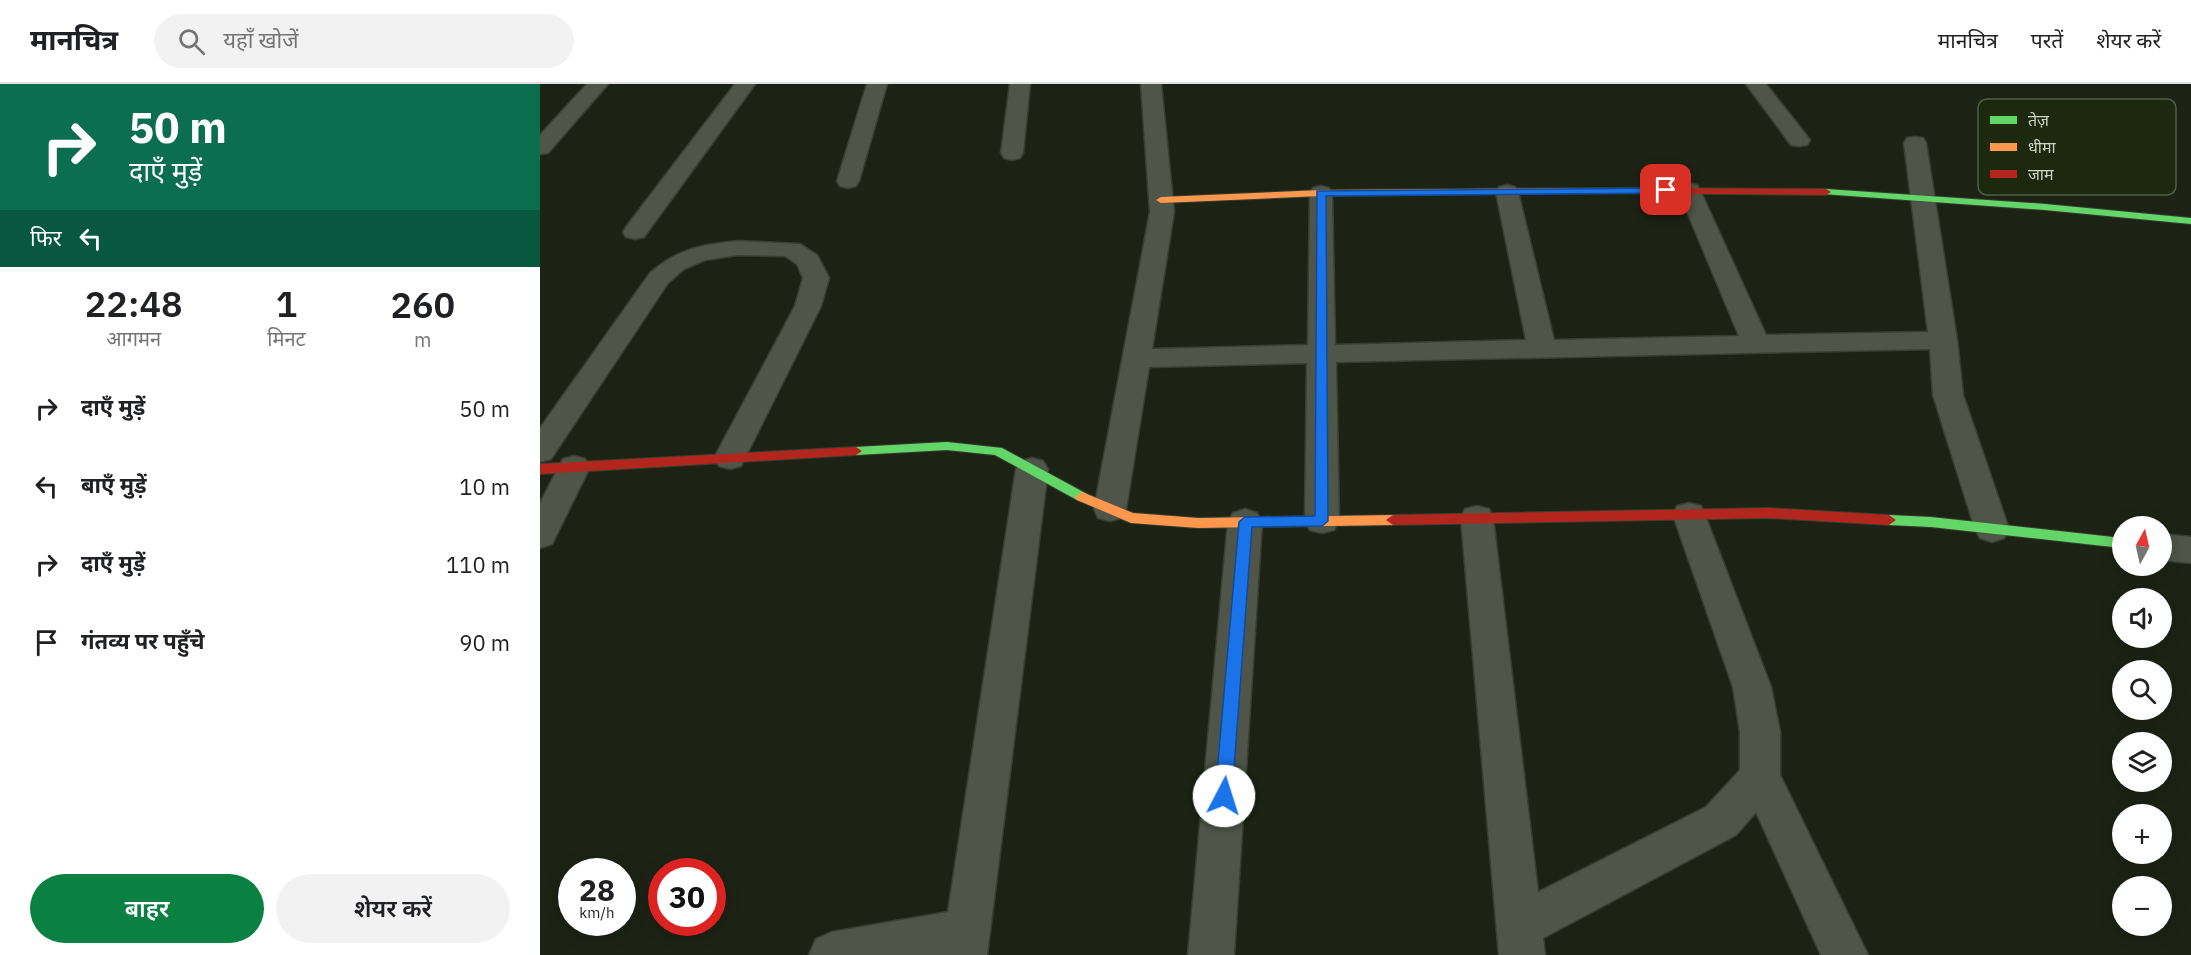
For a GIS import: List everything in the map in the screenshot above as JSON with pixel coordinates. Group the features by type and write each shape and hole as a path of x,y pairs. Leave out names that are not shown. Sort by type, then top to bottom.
{"street":[{"path":"540,148 598,84"},
{"path":"635,232 745,84"},
{"path":"848,181 877,84"},
{"path":"1012,153 1020,84"},
{"path":"1110,509 1162,212 1151,84"},
{"path":"1756,84 1799,140"},
{"path":"1915,143 1943,340 1947,395 1992,530"},
{"path":"1161,200 1321,193 1689,190 1852,192 2191,221"},
{"path":"1689,190 1756,344"},
{"path":"1507,192 1542,349"},
{"path":"1321,193 1322,521"},
{"path":"540,451 659,278 675,264 699,253 728,249 791,249 808,260 816,278 808,306 730,458"},
{"path":"1135,358 1943,340"},
{"path":"540,469 947,446 998,451 1088,500 1131,518 1198,523 1768,513 1930,522 2112,542"},
{"path":"540,535 574,467"},
{"path":"832,955 966,943 1032,469"},
{"path":"1689,515 1752,687 1760,732 1760,777 1845,955"},
{"path":"1478,518 1521,940 1722,821 1760,777"},
{"path":"1211,955 1245,522"},
{"path":"2172,548 2191,550"}],"traffic: fast":[{"path":"1826,192 2045,207 2191,221"},
{"path":"856,451 947,446 998,451 1082,497"},
{"path":"1889,520 1931,522 2112,542"}],"traffic: slow":[{"path":"1161,200 1321,193 1597,191"},
{"path":"1082,497 1131,518 1198,523 1393,520"}],"traffic: jam":[{"path":"1597,191 1826,192"},
{"path":"540,469 856,451"},
{"path":"1393,520 1768,513 1889,520"}],"route":[{"path":"1224,796 1245,522 1322,521 1321,193 1666,190"}]}
